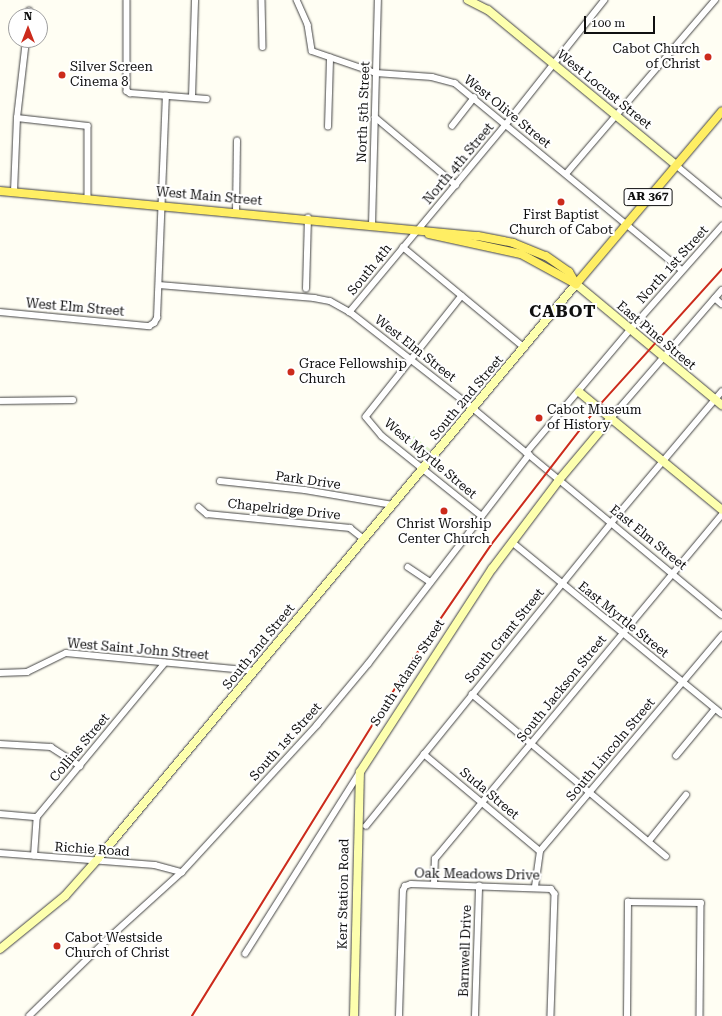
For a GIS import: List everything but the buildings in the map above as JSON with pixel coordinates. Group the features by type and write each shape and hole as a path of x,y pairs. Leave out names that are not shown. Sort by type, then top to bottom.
{"main road":[{"name":"AR 367","path":"576,284 722,111"},
{"name":"West Main Street","path":"0,190 308,218 416,231 521,254 576,284"}],"street":[{"path":"127,0 127,91 130,93 207,99"},
{"path":"192,97 195,0"},
{"path":"262,0 262,47"},
{"name":"West Olive Street","path":"297,0 308,25 312,51 376,73 432,78 455,83 682,270"},
{"name":"North 5th Street","path":"372,225 378,0"},
{"name":"West Locust Street","path":"468,0 488,10 616,114 722,203"},
{"name":"North 4th Street","path":"403,246 506,125 605,0"},
{"path":"566,174 715,0"},
{"path":"14,192 17,118 25,48"},
{"path":"328,127 330,58"},
{"path":"159,285 166,96"},
{"path":"452,126 474,98"},
{"path":"17,118 88,126 88,198"},
{"path":"375,118 456,185"},
{"path":"236,212 237,141"},
{"path":"306,289 308,218"},
{"name":"North 1st Street","path":"579,392 630,330 722,226"},
{"path":"403,246 525,348"},
{"name":"South 4th","path":"350,312 403,246"},
{"name":"East Pine Street","path":"576,284 662,357 722,405"},
{"name":"AR 367","path":"525,348 576,284"},
{"name":"West Elm Street","path":"0,312 149,326 158,318 159,285 307,297 330,301 350,312 474,409 559,480"},
{"path":"611,418 662,357 722,290"},
{"path":"411,360 462,296"},
{"path":"715,298 722,304"},
{"name":"South 2nd Street","path":"0,949 65,896 96,861 423,468 525,348"},
{"name":"West Myrtle Street","path":"411,360 366,417 382,436 482,516"},
{"name":"South Grant Street","path":"366,826 611,523 722,391"},
{"path":"579,392 722,510"},
{"name":"South 1st Street","path":"29,1016 110,936 182,872 345,693 528,454 579,392"},
{"path":"0,401 73,400"},
{"name":"South Adams Street","path":"245,954 448,633 512,542 559,480 611,418"},
{"name":"East Elm Street","path":"559,480 722,615"},
{"name":"Park Drive","path":"220,481 305,490 393,505"},
{"name":"Chapelridge Drive","path":"199,507 207,514 350,528 364,539"},
{"name":"South Jackson Street","path":"434,884 435,859 722,514"},
{"name":"East Myrtle Street","path":"512,542 621,634 722,714"},
{"path":"408,567 430,582"},
{"name":"South Lincoln Street","path":"540,851 722,636"},
{"name":"West Saint John Street","path":"0,673 27,672 66,653 255,671"},
{"name":"Collins Street","path":"37,817 165,663"},
{"path":"472,694 666,856"},
{"path":"676,756 715,709"},
{"path":"0,744 51,747 80,766"},
{"name":"Suda Street","path":"424,754 540,851"},
{"name":"Kerr Station Road","path":"354,1016 360,772"},
{"path":"649,841 686,795"},
{"path":"0,814 37,817 34,856"},
{"path":"535,887 540,851"},
{"name":"Richie Road","path":"0,853 155,865 182,872"},
{"name":"Oak Meadows Drive","path":"399,1016 403,891 405,886 411,884 551,888 555,894 551,1016"},
{"name":"Barnwell Drive","path":"475,1016 479,886"},
{"path":"627,1016 628,902 701,903 700,1016"}],"green space":[{"path":"414,436 430,449 423,458 407,445"}],"railway":[{"path":"192,1016 413,659 491,545 597,408 722,269"}],"place":[{"name":"Cabot Church of Christ","path":"708,57"},
{"name":"Silver Screen Cinema 8","path":"62,75"},
{"name":"First Baptist Church of Cabot","path":"561,202"},
{"name":"Grace Fellowship Church","path":"291,372"},
{"name":"Cabot Museum of History","path":"539,418"},
{"name":"Christ Worship Center Church","path":"444,511"},
{"name":"Cabot Westside Church of Christ","path":"57,946"}],"district":[{"name":"CABOT","path":"563,312"}]}
